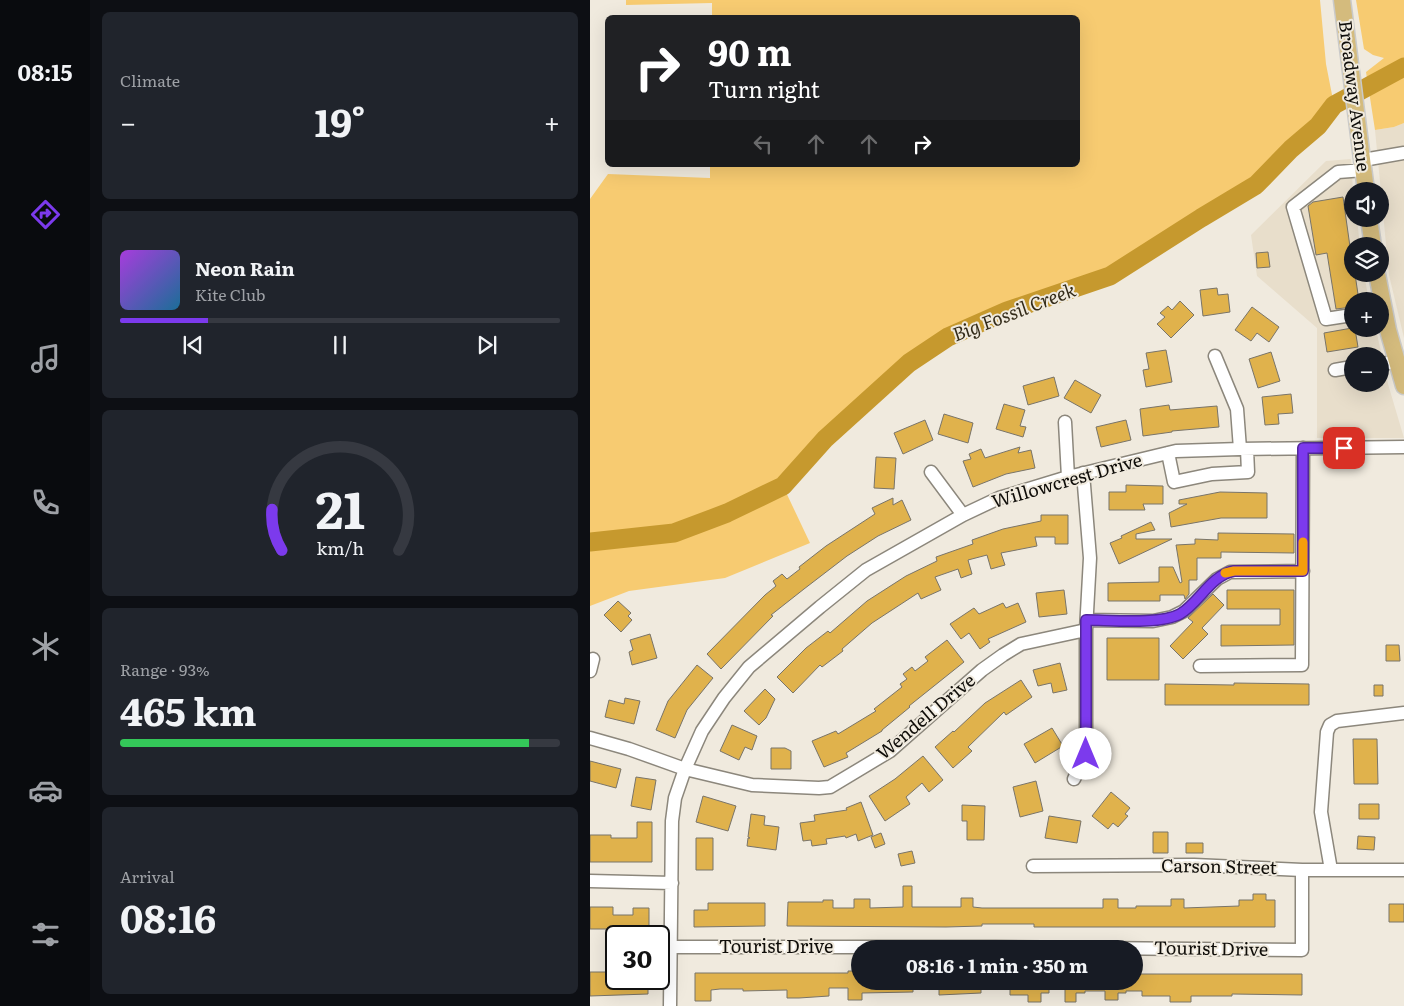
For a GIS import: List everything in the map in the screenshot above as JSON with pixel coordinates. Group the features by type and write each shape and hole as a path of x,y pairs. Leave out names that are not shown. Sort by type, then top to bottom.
{"main road":[{"name":"Broadway Avenue","path":"1342,0 1365,182"},
{"path":"1389,364 1404,386"}],"street":[{"path":"1344,316 1326,319 1293,207 1338,172 1404,153"},
{"path":"1168,453 1174,482 1212,474 1248,472 1236,409 1215,356"},
{"path":"1335,370 1344,368"},
{"path":"1065,422 1068,477"},
{"name":"Willowcrest Drive","path":"670,1006 672,821 675,798 685,769 702,731 724,698 749,667 866,570 963,515 999,498 1068,477 1176,451 1404,447"},
{"path":"1200,666 1302,665 1303,448"},
{"path":"931,472 963,515"},
{"path":"1074,779 1086,754 1086,625 1090,558 1083,474"},
{"name":"Wendell Drive","path":"590,738 629,749 685,769 752,785 830,787 890,751 982,670 1003,654 1021,644 1086,625 1172,617 1184,611 1224,574 1234,571 1303,571"},
{"path":"1331,870 1321,812 1327,732 1330,726 1337,721 1404,713"},
{"name":"Carson Street","path":"1033,866 1194,865 1302,870 1404,870"},
{"name":"Tourist Drive","path":"671,947 995,947 1302,950 1302,870"},
{"path":"590,881 672,883"}],"shaded area":[{"path":"626,0 1320,0 1326,64 1334,105 1256,185 1110,276 1007,311 948,337 909,363 825,439 783,486 810,543 725,578 629,591 590,606 590,199 608,174 710,178 710,167 1080,167 1080,15 712,15 712,3 626,5"},
{"path":"1356,0 1404,0 1404,123 1394,127 1375,130 1366,72 1384,58 1373,55 1364,49"},
{"path":"1404,123 1404,338 1389,275 1389,237 1385,237 1384,227 1389,227 1389,182 1380,182 1375,130 1394,127"},
{"path":"1351,159 1352,182 1344,182 1344,227 1358,227 1359,237 1344,237 1344,282 1365,282 1367,292 1344,292 1344,337 1378,337 1380,347 1344,347 1344,392 1389,392 1389,387 1404,438 1317,438 1317,328 1257,276 1251,235 1326,161"}],"building":[{"path":"1343,197 1344,227 1347,227 1349,237 1344,237 1344,282 1356,282 1358,292 1344,292 1344,308 1336,309 1327,253 1316,255 1308,206 1313,202"},
{"path":"1268,252 1270,267 1257,268 1256,253"},
{"path":"1217,288 1218,295 1228,294 1230,312 1203,316 1200,290"},
{"path":"1180,301 1194,315 1171,338 1157,324 1165,317 1160,313 1168,306 1172,310"},
{"path":"1252,307 1279,327 1269,342 1257,333 1251,341 1235,330"},
{"path":"1344,329 1344,337 1356,337 1358,347 1344,347 1344,349 1327,352 1324,333"},
{"path":"1166,350 1172,382 1146,387 1143,370 1149,369 1146,353"},
{"path":"1271,352 1280,381 1258,388 1249,359"},
{"path":"1054,377 1059,396 1028,405 1023,386"},
{"path":"1075,380 1101,395 1091,413 1064,398"},
{"path":"1291,394 1293,413 1278,414 1279,424 1265,425 1262,397"},
{"path":"1004,404 1025,410 1020,426 1026,427 1023,437 996,429"},
{"path":"1169,405 1170,410 1217,406 1219,427 1172,431 1143,436 1140,409"},
{"path":"944,414 973,423 968,443 938,434"},
{"path":"925,420 933,440 903,454 894,433"},
{"path":"1126,420 1131,440 1101,447 1096,427"},
{"path":"1020,447 1018,453 1031,450 1035,468 1006,474 973,487 963,461 971,459 969,454 981,449 985,458"},
{"path":"876,457 896,458 894,489 874,488"},
{"path":"1126,485 1163,486 1163,504 1143,504 1145,510 1109,510 1109,492 1126,492"},
{"path":"1220,492 1267,493 1267,518 1221,518 1171,527 1169,513 1187,504 1179,504 1179,500"},
{"path":"893,498 893,505 902,500 911,520 878,536 847,556 804,589 771,615 773,616 721,669 707,654 776,586 773,581 782,574 787,579 826,546 875,514 872,508"},
{"path":"1041,515 1068,515 1068,544 1055,544 1055,537 1035,537 1037,546 1001,553 1005,565 991,569 987,555 968,560 972,574 961,578 958,569 935,577 941,590 921,599 918,593 872,623 842,649 843,651 822,667 820,665 793,693 777,677 806,648 828,631 830,633 867,601 906,576 937,561 936,557 973,544 972,540 1003,529 1041,521"},
{"path":"1151,522 1155,530 1136,534 1136,539 1172,539 1119,564 1110,543"},
{"path":"1218,533 1294,534 1294,553 1221,552 1221,558 1197,558 1197,580 1189,580 1189,594 1185,599 1184,595 1160,595 1160,601 1108,601 1108,583 1159,582 1159,567 1173,567 1180,583 1182,582 1176,545 1195,544 1195,539 1218,540"},
{"path":"1064,590 1067,614 1039,617 1036,593"},
{"path":"1227,590 1294,590 1294,645 1221,646 1221,625 1280,625 1280,609 1227,609"},
{"path":"1213,594 1224,605 1202,628 1208,634 1183,659 1170,646 1193,622 1188,618"},
{"path":"618,601 631,613 628,616 632,620 621,632 604,615"},
{"path":"1003,603 1006,608 1018,603 1026,622 988,639 990,642 980,649 969,633 961,639 950,624 974,608 979,614"},
{"path":"650,634 657,658 632,665 629,652 633,650 630,640"},
{"path":"1107,638 1159,638 1159,680 1107,680"},
{"path":"947,640 964,662 909,706 882,731 846,753 848,757 824,767 812,741 836,731 838,734 876,711 874,709 902,687 900,684 907,679 903,674 912,667 915,671 928,661 925,657"},
{"path":"1386,645 1399,645 1400,661 1386,661"},
{"path":"1060,663 1067,690 1053,693 1051,683 1038,686 1033,670"},
{"path":"697,665 713,678 687,710 675,738 656,730 668,701"},
{"path":"1021,680 1032,697 1006,715 1004,712 968,747 972,751 953,768 935,747 985,703"},
{"path":"1234,683 1309,684 1309,705 1165,705 1165,684 1234,685"},
{"path":"1374,685 1383,685 1383,696 1374,696"},
{"path":"765,689 775,699 766,718 759,725 744,711"},
{"path":"625,698 640,701 634,724 605,717 609,700 624,704"},
{"path":"732,725 757,736 752,750 745,747 739,760 720,751"},
{"path":"1052,728 1063,746 1035,763 1024,744"},
{"path":"1353,739 1377,739 1378,784 1354,784"},
{"path":"771,748 785,748 791,751 791,769 771,769"},
{"path":"923,756 943,780 929,792 922,783 906,797 910,804 885,821 869,796 895,779"},
{"path":"590,761 621,769 616,788 590,781"},
{"path":"636,777 656,780 651,810 631,806"},
{"path":"1036,781 1043,811 1020,817 1013,787"},
{"path":"1111,792 1130,808 1125,814 1128,816 1118,827 1113,823 1108,829 1092,816"},
{"path":"703,796 736,806 728,831 696,822"},
{"path":"861,802 873,835 858,841 856,834 846,838 845,836 826,839 827,844 812,846 811,840 803,841 800,823 815,821 814,815 847,810 846,808"},
{"path":"1359,804 1379,804 1379,819 1359,819"},
{"path":"962,805 985,806 984,840 967,840 967,821 962,821"},
{"path":"751,814 765,816 764,825 779,827 776,850 747,846 748,838 750,838 748,837"},
{"path":"1049,816 1081,821 1077,843 1045,838"},
{"path":"637,822 652,822 652,862 590,862 590,835 611,835 611,838 637,838"},
{"path":"1153,832 1168,832 1168,853 1153,853"},
{"path":"881,833 885,844 875,848 871,837"},
{"path":"1358,836 1375,837 1374,850 1357,849"},
{"path":"696,838 713,838 713,870 696,870"},
{"path":"1186,843 1203,843 1203,853 1186,853"},
{"path":"912,851 915,863 901,866 898,854"},
{"path":"903,886 912,886 912,907 961,907 961,898 973,898 973,907 982,908 1103,908 1103,899 1118,899 1118,908 1171,906 1171,899 1184,899 1184,908 1239,906 1239,900 1253,900 1253,894 1266,894 1266,900 1275,900 1275,927 1034,927 1034,924 982,924 982,926 946,927 787,926 788,902 823,902 823,900 833,900 833,908 854,908 854,899 870,899 870,908 903,907"},
{"path":"708,903 765,903 765,926 694,927 694,910 708,910"},
{"path":"1389,904 1404,904 1404,922 1389,922"},
{"path":"590,907 613,907 613,915 633,915 633,908 649,908 649,925 605,925 605,929 590,929"},
{"path":"848,971 851,971 851,990 913,990 913,992 862,993 862,1000 848,1000 848,988 829,988 829,996 799,998 787,998 787,990 743,991 743,989 720,989 711,990 711,1001 695,1001 695,973 848,973"},
{"path":"590,972 605,972 605,990 648,990 648,994 590,996"},
{"path":"1143,974 1302,974 1302,995 1232,994 1232,996 1191,996 1191,1002 1170,1002 1170,996 1142,996 1142,991 1126,991 1126,993 1118,993 1118,1000 1105,1000 1105,991 1085,991 1085,993 1076,993 1076,1002 1065,1002 1065,990 1143,990"},
{"path":"939,990 981,990 981,993 939,995"},
{"path":"1010,990 1049,990 1049,993 1041,993 1041,1002 1028,1002 1028,995 1010,995"}],"waterway":[{"name":"Big Fossil Creek","path":"590,542 674,533 727,513 783,486 825,439 909,363 948,337 1007,311 1110,276 1256,185 1291,149 1318,126 1334,105 1404,67"}],"slow traffic":[{"path":"1225,573 1234,571 1303,571 1303,542"}],"route":[{"path":"1086,754 1086,620 1153,620 1172,617 1184,611 1224,574 1234,571 1303,571 1303,448 1344,448"}]}
